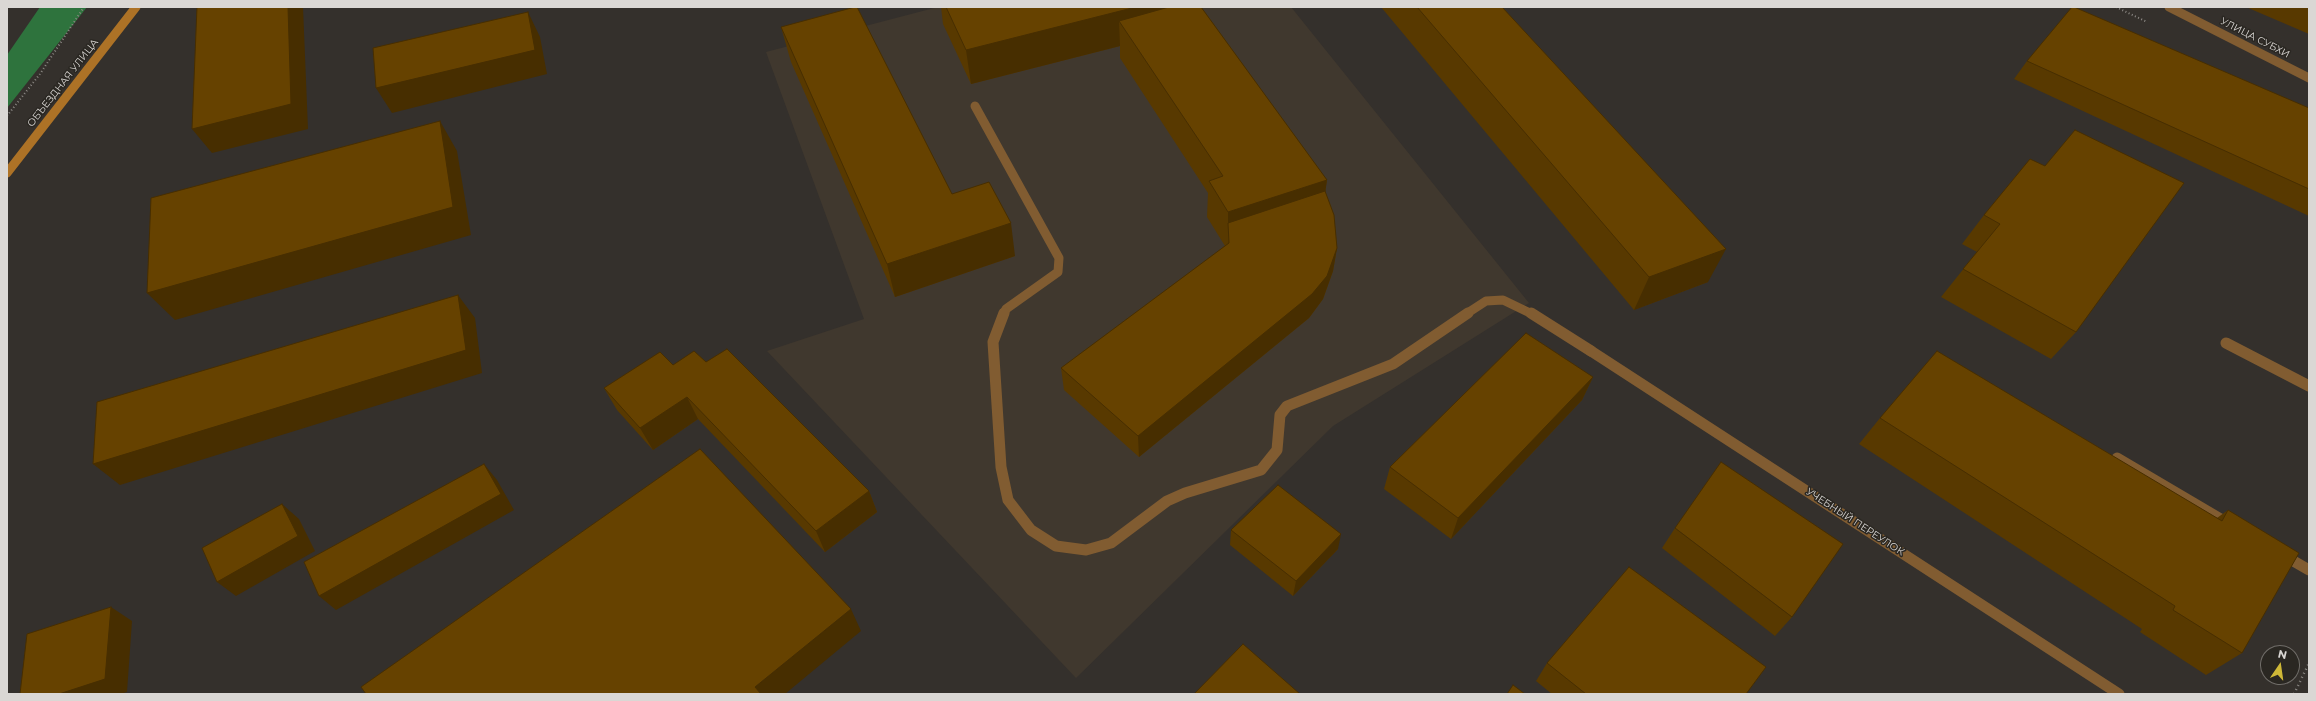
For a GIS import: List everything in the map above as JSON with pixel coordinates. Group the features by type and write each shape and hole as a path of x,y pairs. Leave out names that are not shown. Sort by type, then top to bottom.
{"main road":[{"name":"ОБЪЕЗДНАЯ УЛИЦА","path":"7,173 136,7"}],"street":[{"name":"УЛИЦА СУБХИ","path":"2169,7 2309,78"},
{"name":"УЧЕБНЫЙ ПЕРЕУЛОК","path":"975,106 1059,258 1058,272 1006,309 993,342 1001,467 1008,500 1030,530 1056,546 1086,550 1111,543 1168,501 1185,493 1261,470 1277,450 1280,416 1287,406 1393,364 1486,301 1503,300 1522,308 1591,351 2119,694"},
{"path":"2226,343 2309,386"},
{"path":"2106,452 2241,530"},
{"path":"2275,550 2309,570"}],"path":[{"path":"7,116 40,74 84,7"},
{"path":"2294,694 2309,663"}],"shaded area":[{"path":"938,7 1291,7 1529,303 1333,426 1076,678 767,351 864,319 766,52"}],"green space":[{"path":"40,7 87,7 7,108 7,55"}],"building":[{"path":"197,7 288,7 291,104 192,129"},
{"path":"857,7 952,194 989,182 1011,223 887,264 781,27"},
{"path":"946,7 1136,7 966,50"},
{"path":"1169,7 1201,7 1327,180 1228,212 1209,181 1223,176 1119,21"},
{"path":"1417,7 1502,7 1726,249 1649,277"},
{"path":"2072,7 2309,108 2309,189 2027,61"},
{"path":"528,12 535,50 376,88 373,48"},
{"path":"440,121 453,207 147,293 151,198"},
{"path":"2075,130 2184,183 2076,332 1963,269 2000,224 1984,215 2030,159 2045,166"},
{"path":"1325,191 1334,215 1337,248 1327,276 1312,294 1138,436 1061,368 1229,243 1228,223"},
{"path":"458,295 466,350 93,464 97,402"},
{"path":"1526,333 1593,377 1458,518 1390,467"},
{"path":"727,349 869,491 816,531 687,397 640,428 604,388 660,352 673,365 694,351 706,362"},
{"path":"1937,351 2222,521 2228,510 2299,553 2242,653 2173,610 2175,606 1880,418"},
{"path":"700,449 851,609 755,687 761,694 366,694 361,687"},
{"path":"1721,462 1843,544 1792,617 1675,528"},
{"path":"484,464 501,494 319,596 304,562"},
{"path":"1278,485 1341,534 1296,581 1231,530"},
{"path":"282,504 298,536 217,582 202,548"},
{"path":"1629,567 1766,667 1746,694 1586,694 1547,663"},
{"path":"111,607 105,679 59,694 20,694 27,634"},
{"path":"1243,644 1300,694 1194,694"},
{"path":"1513,685 1525,694 1507,694"}]}
